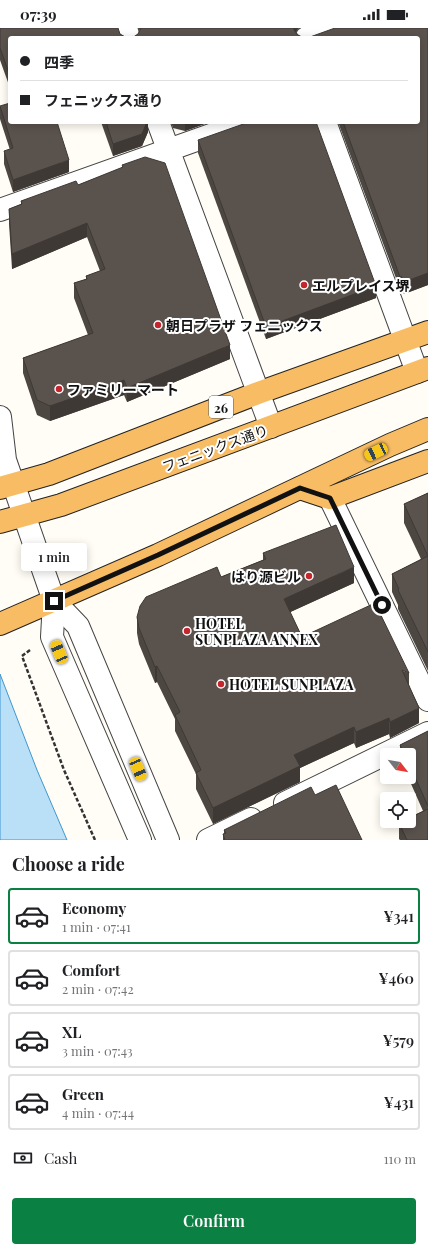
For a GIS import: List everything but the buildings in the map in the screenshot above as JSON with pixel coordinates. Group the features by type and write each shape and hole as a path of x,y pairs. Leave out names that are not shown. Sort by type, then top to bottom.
{"highway":[{"name":"26","path":"7,486 49,474 258,393 428,332"},
{"name":"フェニックス通り","path":"0,522 25,516 68,502 422,370"},
{"path":"6,622 158,555 390,445 428,429"},
{"path":"300,488 330,498 428,461"}],"street":[{"path":"311,36 333,28"},
{"path":"159,124 271,427"},
{"path":"0,210 242,124"},
{"path":"326,124 405,340 422,370"},
{"path":"0,416 7,486 25,516 54,601 52,637 140,840"},
{"path":"330,498 428,700"},
{"path":"54,601 78,626 168,840"},
{"path":"208,840 428,733"}],"path":[{"path":"32,648 22,656 64,770 95,840"}],"water":[{"path":"0,674 37,770 67,840 0,840"}],"place":[{"name":"エルプレイス堺","path":"304,285"},
{"name":"朝日プラザ フェニックス","path":"158,325"},
{"name":"ファミリーマート","path":"59,389"},
{"name":"はり源ビル","path":"309,576"},
{"name":"HOTEL SUNPLAZA ANNEX","path":"187,631"},
{"name":"HOTEL SUNPLAZA","path":"221,684"}],"route":[{"path":"54,601 158,555 300,488 330,498 382,605"}]}
